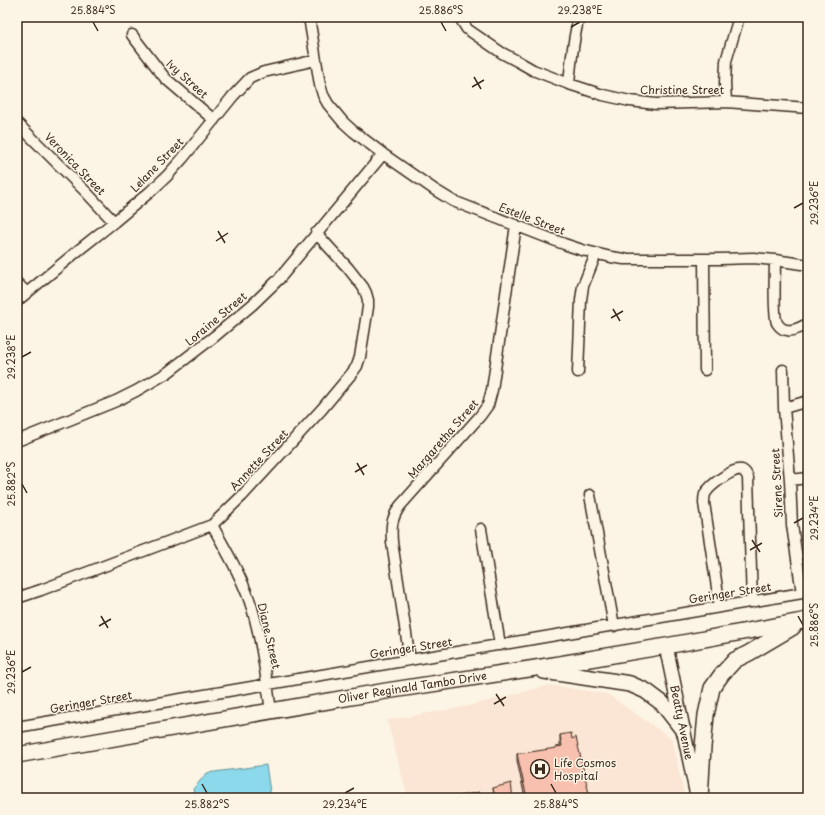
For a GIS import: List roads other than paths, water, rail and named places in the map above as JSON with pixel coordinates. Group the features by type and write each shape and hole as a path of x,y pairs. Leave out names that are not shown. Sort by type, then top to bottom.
{"main road":[{"name":"Oliver Reginald Tambo Drive","path":"17,755 386,691 531,669 805,621"},
{"path":"699,798 706,715 712,688 735,660 805,621"},
{"path":"531,669 630,684 646,691 662,703 683,730"}],"street":[{"path":"308,17 316,60"},
{"name":"Christine Street","path":"461,17 462,22 467,29 502,53 533,70 603,95 630,101 656,104 726,102 808,108"},
{"path":"569,84 574,38 579,17"},
{"path":"726,102 726,61 739,17"},
{"name":"Ivy Street","path":"132,35 166,78 214,120"},
{"name":"Lelane Street","path":"17,301 114,222 167,176 233,96 250,78 264,72 316,60"},
{"name":"Estelle Street","path":"316,60 323,95 334,113 353,132 453,201 564,244 611,257 624,259 753,258 808,265"},
{"name":"Veronica Street","path":"17,123 68,173 114,222"},
{"name":"Loraine Street","path":"17,441 116,400 146,386 167,373 214,336 266,292 279,279 383,154"},
{"name":"Margaretha Street","path":"410,660 392,542 391,529 393,517 400,506 488,405 516,225"},
{"name":"Annette Street","path":"17,598 212,525 242,496 322,409 352,373 357,366 360,357 368,300 363,288 348,268 316,233"},
{"path":"578,372 582,292 596,254"},
{"path":"704,259 705,370"},
{"path":"775,260 776,322 781,328 787,330 795,330 808,324"},
{"path":"17,283 27,293"},
{"name":"Sirene Street","path":"783,370 784,408 792,525 805,593"},
{"path":"784,408 808,401"},
{"path":"720,607 704,498 711,486 729,473 738,470 744,471 748,478 752,602"},
{"path":"790,480 808,478"},
{"path":"590,495 614,626"},
{"name":"Diane Street","path":"212,525 243,585 257,625 271,711"},
{"path":"480,530 500,645"},
{"name":"Geringer Street","path":"17,727 805,593"},
{"name":"Beatty Avenue","path":"666,646 683,730 699,798"}],"water":[{"path":"266,765 271,798 195,798 193,789 207,773"}],"place":[{"name":"Life Cosmos Hospital","path":"540,769"}]}
